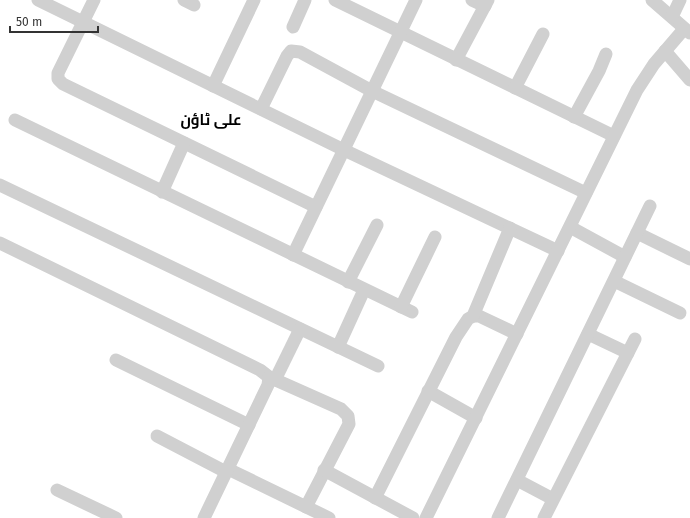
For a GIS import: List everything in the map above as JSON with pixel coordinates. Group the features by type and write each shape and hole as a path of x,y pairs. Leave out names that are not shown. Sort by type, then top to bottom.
{"street":[{"path":"38,0 344,150 558,251"},
{"path":"94,0 58,73 58,79 63,84 316,207"},
{"path":"213,86 254,0"},
{"path":"293,27 306,0"},
{"path":"335,0 614,136"},
{"path":"293,255 416,0"},
{"path":"456,60 486,3 472,0"},
{"path":"426,518 637,90 654,64 665,51 687,31 652,0"},
{"path":"672,17 680,0"},
{"path":"515,88 543,34"},
{"path":"261,109 287,56 291,51 300,52 372,91 586,193"},
{"path":"665,51 690,80"},
{"path":"574,117 606,54"},
{"path":"15,120 407,310 435,237"},
{"path":"162,192 184,143"},
{"path":"0,185 378,366"},
{"path":"498,518 650,206"},
{"path":"348,282 378,225"},
{"path":"570,227 625,257"},
{"path":"473,316 510,228"},
{"path":"637,233 690,259"},
{"path":"0,243 253,366 272,378 341,409 348,416 349,424 306,507"},
{"path":"614,281 680,313"},
{"path":"338,347 364,290"},
{"path":"375,498 456,337 468,319 473,316 479,316 517,334"},
{"path":"204,518 272,378 300,329"},
{"path":"588,334 628,353"},
{"path":"544,518 634,339"},
{"path":"116,360 249,425"},
{"path":"428,391 476,418"},
{"path":"157,436 329,518"},
{"path":"324,470 413,518"},
{"path":"517,480 554,499"},
{"path":"57,490 116,518"}],"district":[{"name":"علی ٹاؤن","path":"211,120"}]}
